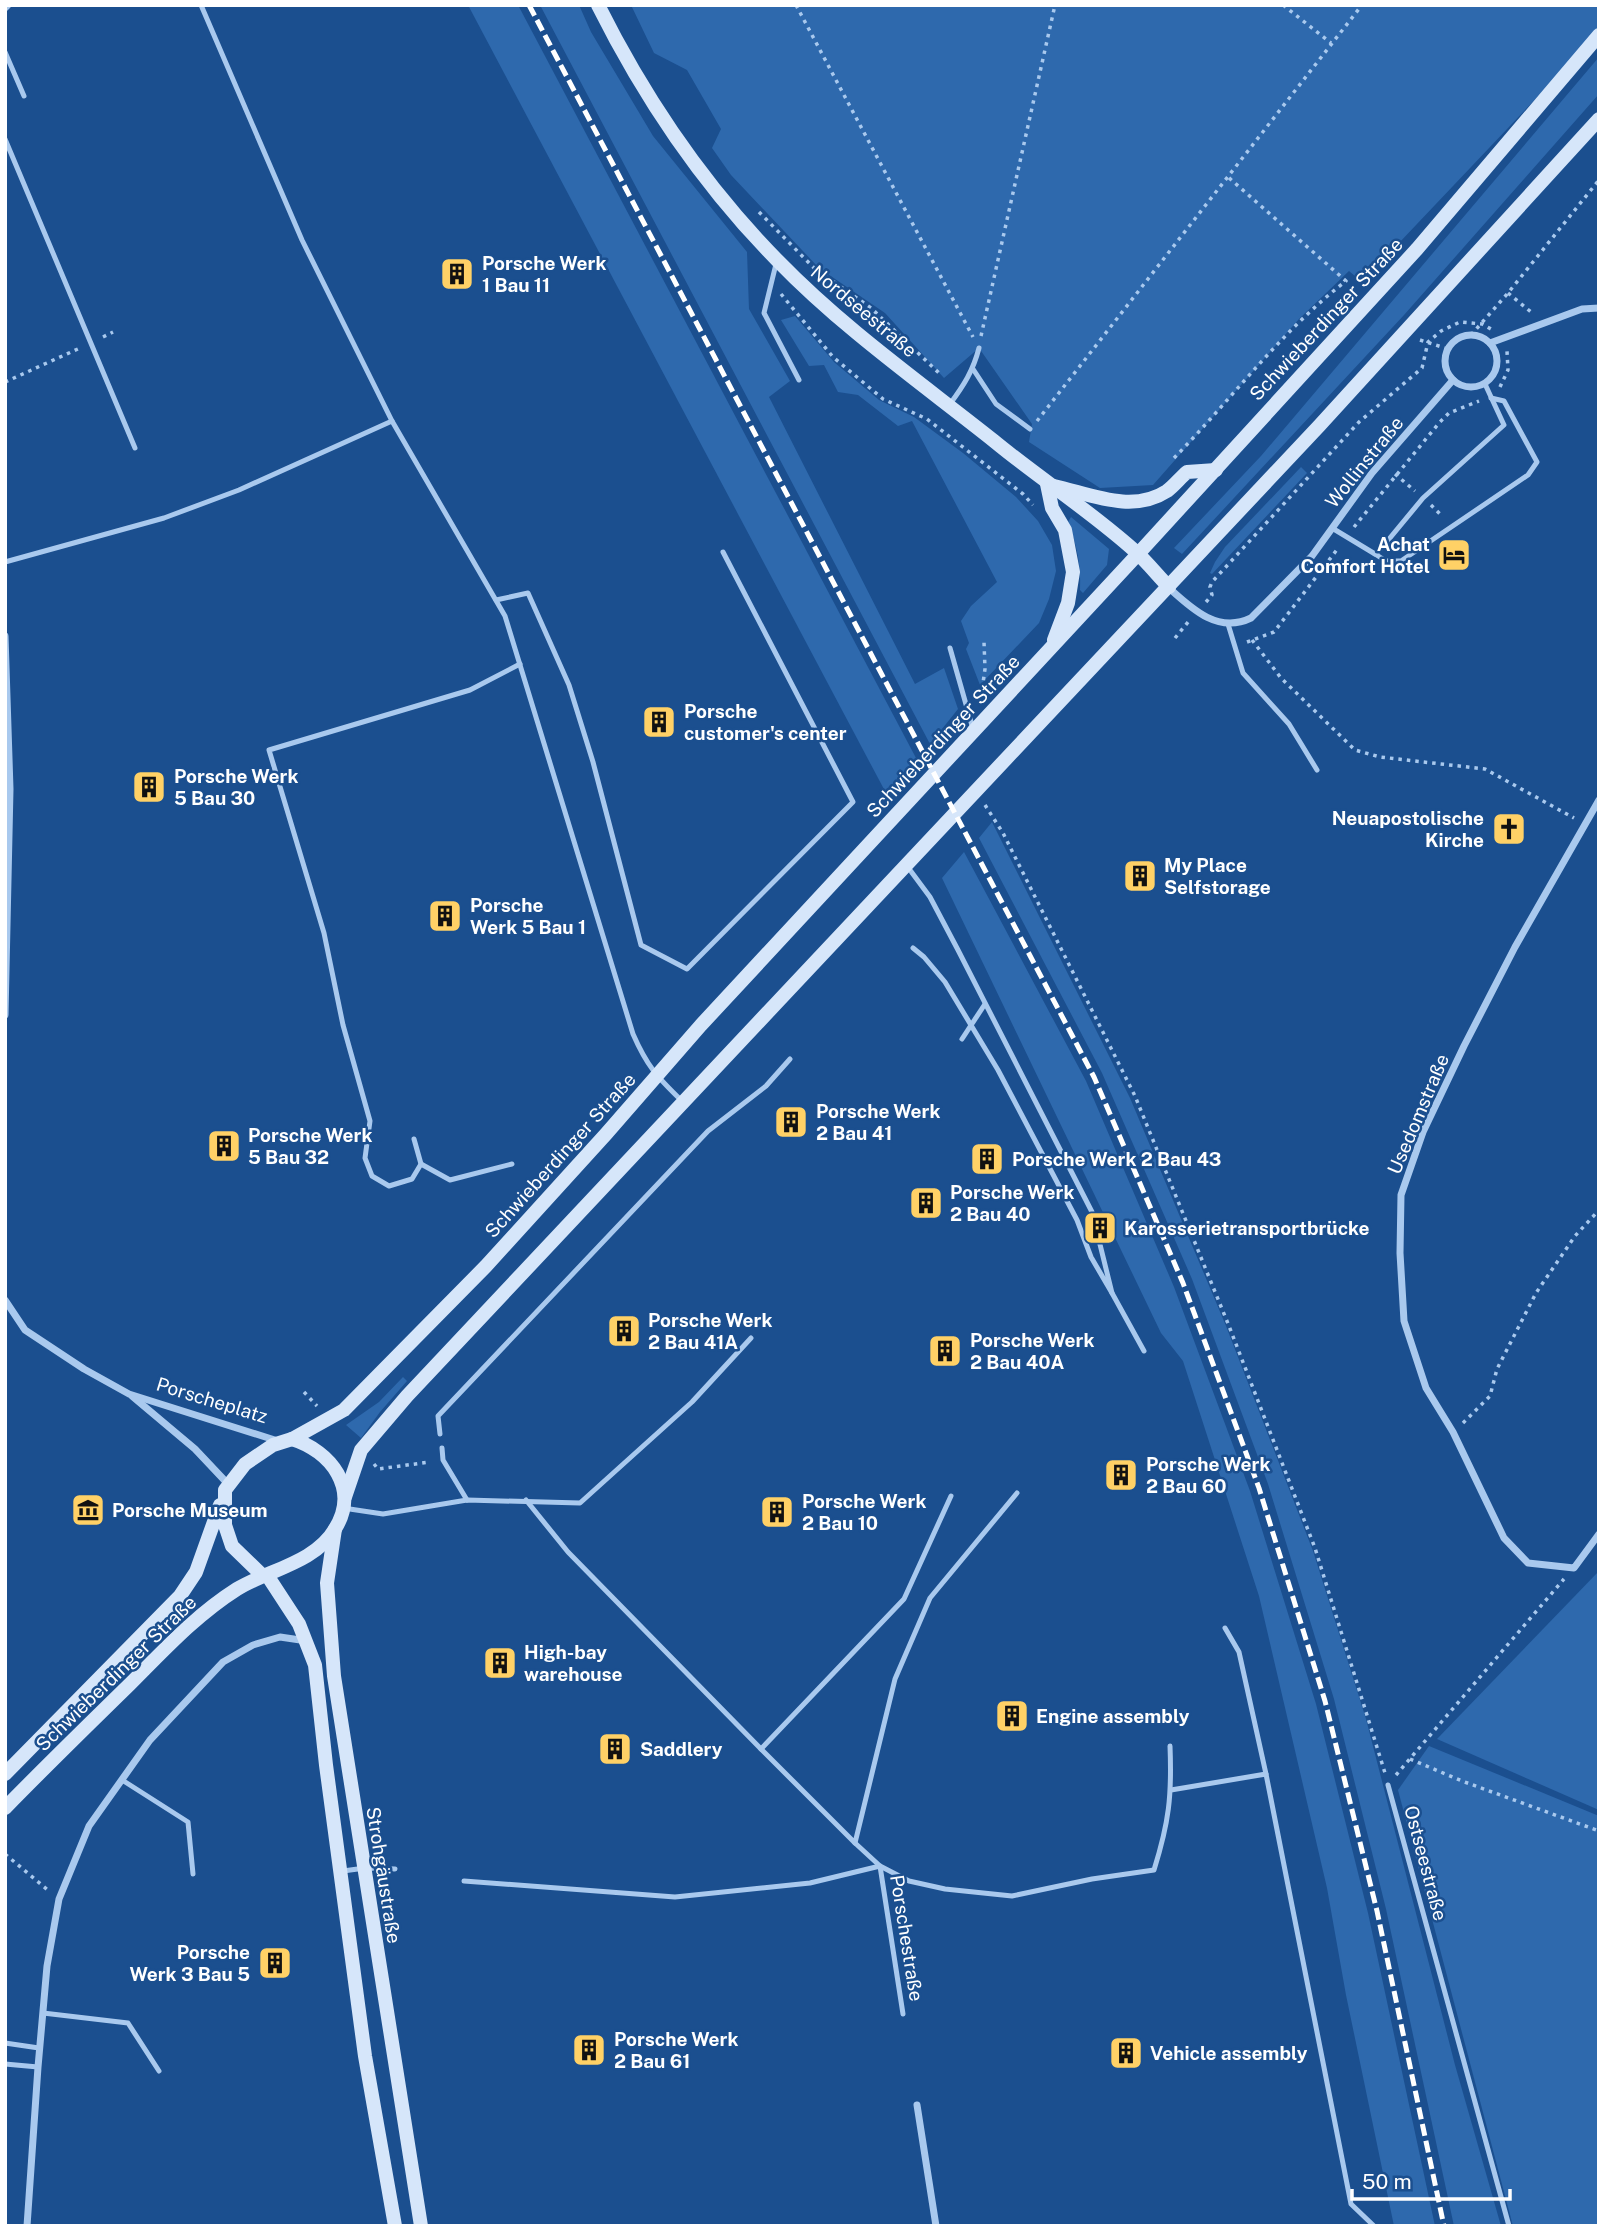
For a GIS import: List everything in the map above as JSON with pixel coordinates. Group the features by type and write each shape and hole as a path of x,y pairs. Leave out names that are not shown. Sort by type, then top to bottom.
{"main road":[{"name":"Nordseestraße","path":"598,5 650,100 674,136 777,261 852,328 1047,484 1107,527 1138,554 1168,587"},
{"name":"Schwieberdinger Straße","path":"288,1440 344,1410 486,1266 701,1025 1216,470 1417,249 1599,35"},
{"path":"264,1575 316,1548 335,1529 361,1450 407,1396 1319,426 1599,119"},
{"path":"1051,648 1068,603 1073,572 1065,530 1052,509 1047,484 1136,503 1152,499 1168,490 1187,472 1216,470"},
{"name":"Porscheplatz","path":"226,1487 245,1464 288,1440 309,1444 331,1461 338,1474 343,1503"},
{"name":"Schwieberdinger Straße","path":"5,1774 180,1596 196,1572 226,1487"},
{"path":"226,1487 225,1525 232,1546 264,1575 299,1624 315,1665 365,2056 395,2226"},
{"name":"Strohgäustraße","path":"335,1529 327,1583 336,1688 421,2226"},
{"name":"Schwieberdinger Straße","path":"5,1808 197,1618 238,1588 264,1575"}],"street":[{"path":"1490,343 1582,309 1599,307"},
{"path":"1471,335 1490,343 1496,351 1498,362 1495,372 1485,384 1473,387 1453,380 1447,371 1445,359 1448,349 1458,339 1471,335"},
{"name":"Wollinstraße","path":"1228,624 1251,618 1312,556 1372,473 1453,380"},
{"path":"1168,587 1209,620 1228,624"},
{"path":"5,636 10,789 5,1015"},
{"name":"Usedomstraße","path":"1574,1567 1528,1563 1504,1538 1453,1432 1426,1388 1404,1321 1400,1253 1401,1195 1423,1132 1464,1046 1515,947 1599,800"},
{"name":"Porscheplatz","path":"6,1303 25,1331 129,1394 195,1449 226,1487"},
{"name":"Porscheplatz","path":"129,1394 288,1440"},
{"path":"1574,1567 1599,1534"},
{"path":"27,2226 47,1966 59,1899 89,1826 150,1740 223,1662 253,1645 280,1637 307,1641"},
{"path":"917,2105 936,2226"}],"lane":[{"path":"201,5 302,240 392,421 505,615 633,1034 645,1062 683,1102"},
{"path":"5,52 24,96"},
{"path":"5,139 135,448"},
{"path":"777,261 764,313 799,380"},
{"path":"949,405 974,369 979,348"},
{"path":"974,369 996,404 1030,429"},
{"path":"1375,554 1423,498 1504,425 1485,384"},
{"path":"1332,528 1387,561 1401,561 1528,475 1537,462 1504,401 1490,397"},
{"path":"5,562 140,525 212,500 392,421"},
{"path":"496,600 527,593 569,685 593,762 641,945 688,969 853,802 723,552"},
{"path":"1228,624 1243,673 1289,724 1317,770"},
{"path":"950,648 974,731"},
{"path":"421,1164 412,1179 389,1186 372,1176 365,1158 370,1121 343,1025 324,933 269,750 470,690 520,664"},
{"path":"907,865 930,897 1092,1212 1112,1293"},
{"path":"913,948 945,982 998,1070 1077,1220 1091,1257 1144,1351"},
{"path":"962,1039 985,1004"},
{"path":"440,1434 438,1416 447,1406 708,1131 766,1086 790,1059"},
{"path":"414,1139 421,1164 450,1180 512,1164"},
{"path":"343,1503 383,1514 467,1500 580,1503 692,1402 751,1338"},
{"path":"442,1448 443,1460 467,1500"},
{"path":"855,1843 895,1679 930,1598 1017,1493"},
{"path":"761,1749 904,1599 951,1496"},
{"path":"526,1500 568,1552 855,1843 880,1866 909,1881 945,1889 1012,1896 1092,1879 1154,1870 1167,1829 1171,1790 1170,1746"},
{"path":"1225,1628 1239,1652 1266,1774 1351,2204 1374,2226"},
{"path":"1171,1790 1266,1774"},
{"path":"122,1780 188,1822 193,1874"},
{"name":"Ostseestraße","path":"1388,1785 1509,2226"},
{"path":"464,1881 676,1897 810,1883 880,1866"},
{"name":"Porschestraße","path":"880,1866 903,2014"},
{"path":"340,1871 365,1868 396,1869"},
{"path":"43,2013 128,2023 159,2071"},
{"path":"5,2043 39,2048"},
{"path":"5,2064 38,2067"}],"path":[{"path":"796,5 979,348"},
{"path":"979,348 1055,5"},
{"path":"1283,5 1331,43"},
{"path":"1030,429 1362,5"},
{"path":"1171,461 1308,314 1346,281 1228,177"},
{"path":"1471,335 1599,180"},
{"path":"759,212 814,268 871,308 958,392"},
{"path":"771,284 833,357 883,399 927,419 1023,494 1038,511"},
{"path":"1508,293 1543,323"},
{"path":"1212,582 1359,422 1422,368 1428,342 1441,331 1460,322 1482,324 1502,337 1508,357 1508,370 1502,386 1490,397 1449,414 1439,423 1274,632 1235,646"},
{"path":"5,382 113,332"},
{"path":"1418,339 1448,349"},
{"path":"1252,640 1281,678 1355,750 1380,757 1485,769 1564,814"},
{"path":"981,697 985,669 984,642"},
{"path":"985,806 1003,833 1135,1096 1229,1326 1315,1548 1370,1719 1388,1785"},
{"path":"1453,1432 1490,1396 1497,1369 1536,1293 1575,1236 1599,1210"},
{"path":"378,1469 422,1463"},
{"name":"Ostseestraße","path":"1388,1785 1574,1567"},
{"path":"1410,1759 1599,1831"},
{"path":"5,1854 59,1899"}],"shaded area":[{"path":"468,5 518,5 916,758 886,793"},
{"path":"540,5 579,5 591,32 653,136 747,252 749,309 790,381 769,397 915,684 944,668 958,709 930,744"},
{"path":"631,5 1599,5 1599,32 1362,282 1349,271 1299,319 1153,485 1100,488 1029,442 1032,424 979,348 944,378 885,313 819,268 731,175 712,148 721,129 687,70 654,53"},
{"path":"1599,57 1599,94 1404,315 1182,554 1174,548 1261,456"},
{"path":"795,316 834,362 879,400 914,417 1016,497 1038,521 1052,545 1056,571 1039,623 980,685 966,649 969,643 961,621 971,606 997,582 912,421 898,426 858,395 838,392 824,365 809,366 781,320"},
{"path":"1301,467 1307,473 1212,574 1210,573 1225,547"},
{"path":"1071,517 1109,549 1107,565 1083,593 1080,590 1078,555 1068,522"},
{"path":"992,822 1130,1098 1226,1326 1313,1551 1366,1719 1455,2065 1501,2226 1454,2226 1386,1909 1334,1699 1268,1484 1192,1279 1102,1073 979,838"},
{"path":"964,852 1086,1081 1174,1287 1250,1491 1316,1704 1368,1913 1435,2226 1394,2226 1346,1995 1327,1888 1259,1596 1183,1361 1161,1333 942,878"},
{"path":"403,1377 407,1381 361,1438 346,1425 379,1402"},
{"path":"1599,1571 1599,1810 1437,1739"},
{"path":"1429,1746 1599,1816 1599,2226 1513,2226 1398,1790"}],"railway":[{"path":"529,5 1094,1077 1183,1283 1259,1488 1325,1701 1377,1911 1444,2226"}],"place":[{"name":"Porsche Werk 1 Bau 11","path":"457,274"},
{"name":"Achat Comfort Hotel","path":"1454,555"},
{"name":"Porsche customer's center","path":"659,722"},
{"name":"Porsche Werk 5 Bau 30","path":"149,787"},
{"name":"Neuapostolische Kirche","path":"1509,829"},
{"name":"My Place Selfstorage","path":"1140,876"},
{"name":"Porsche Werk 5 Bau 1","path":"445,916"},
{"name":"Porsche Werk 2 Bau 41","path":"791,1122"},
{"name":"Porsche Werk 5 Bau 32","path":"224,1146"},
{"name":"Porsche Werk 2 Bau 43","path":"987,1159"},
{"name":"Porsche Werk 2 Bau 40","path":"926,1203"},
{"name":"Karosserietransportbrücke","path":"1100,1228"},
{"name":"Porsche Werk 2 Bau 41A","path":"624,1331"},
{"name":"Porsche Werk 2 Bau 40A","path":"945,1351"},
{"name":"Porsche Werk 2 Bau 60","path":"1121,1475"},
{"name":"Porsche Museum","path":"88,1510"},
{"name":"Porsche Werk 2 Bau 10","path":"777,1512"},
{"name":"High-bay warehouse","path":"500,1663"},
{"name":"Engine assembly","path":"1012,1716"},
{"name":"Saddlery","path":"615,1749"},
{"name":"Porsche Werk 3 Bau 5","path":"275,1963"},
{"name":"Porsche Werk 2 Bau 61","path":"589,2050"},
{"name":"Vehicle assembly","path":"1126,2053"}]}
